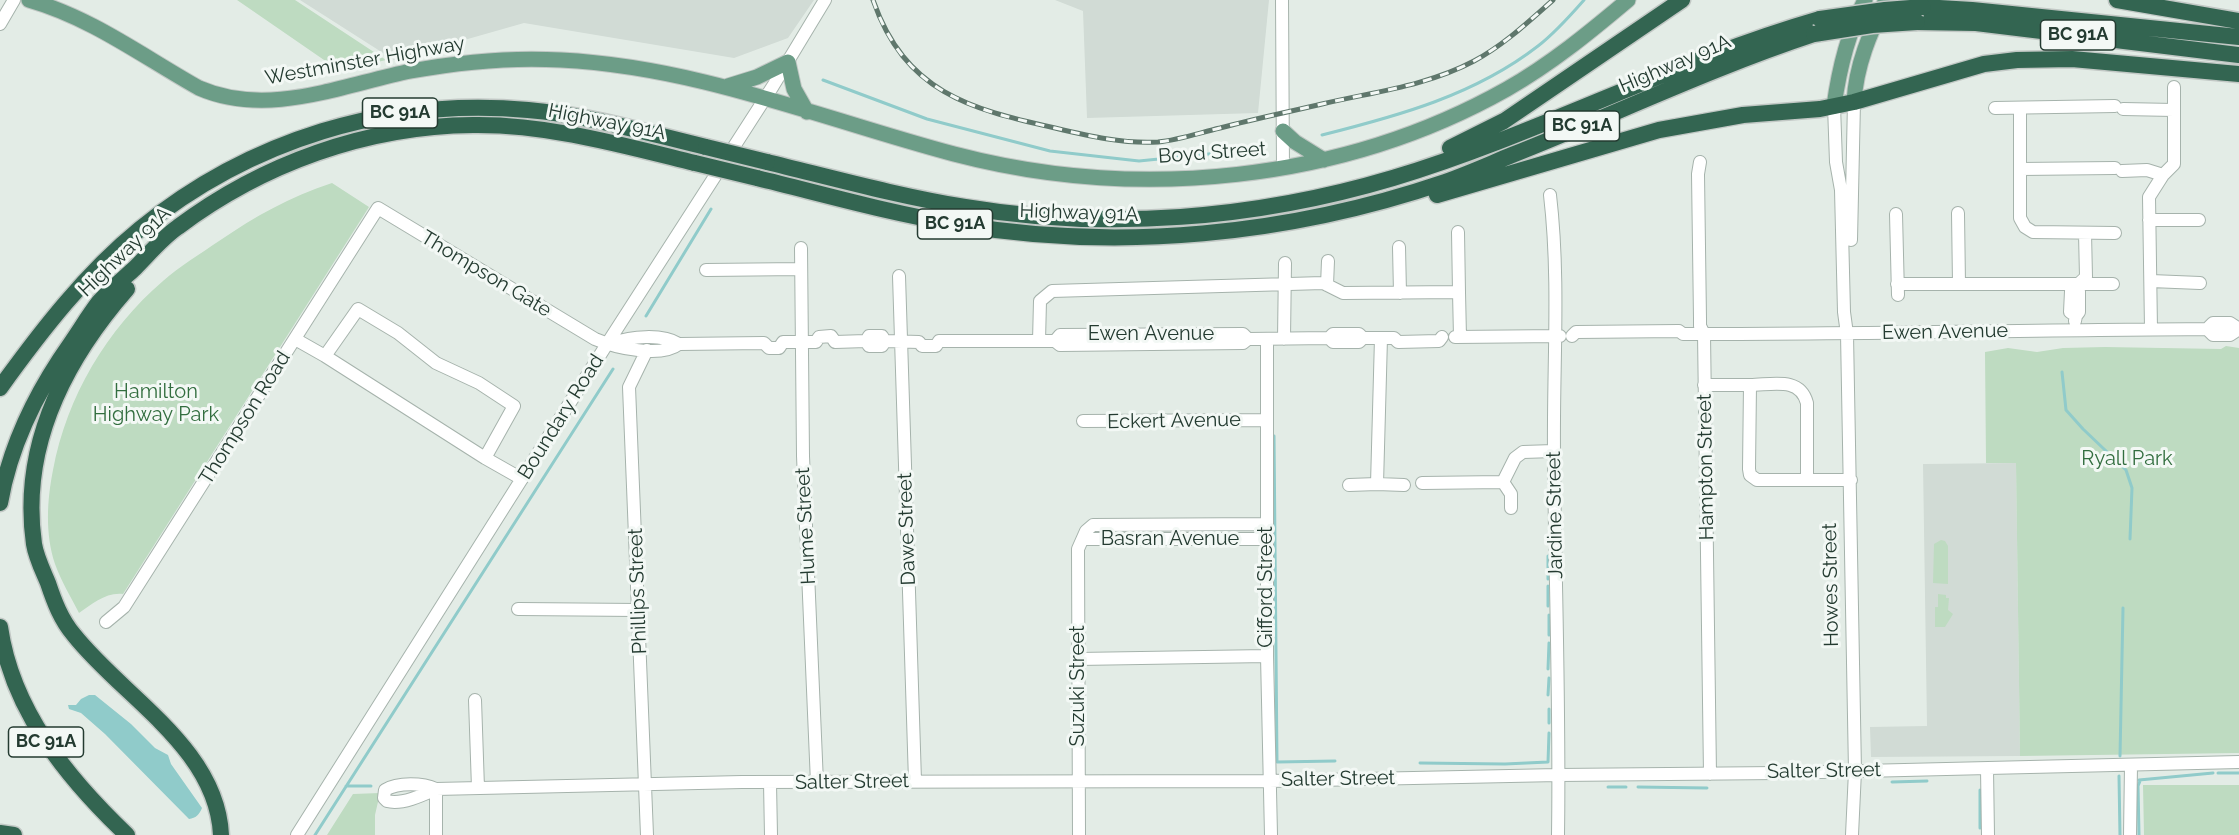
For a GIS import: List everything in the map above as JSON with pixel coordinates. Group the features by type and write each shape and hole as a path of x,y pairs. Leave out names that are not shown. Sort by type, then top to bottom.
{"highway":[{"path":"1394,178 1424,160 1504,121 1682,0"},
{"path":"2117,0 2239,21"},
{"name":"Highway 91A","path":"0,388 45,327 89,278 139,230 173,204 217,175 261,153 328,129 385,115 446,108 491,107 566,115 964,207 1023,215 1092,219 1154,219 1253,209 1317,198 1394,178 1472,150 1771,33 1817,27 1885,10 2239,55"},
{"name":"Highway 91A","path":"1920,14 1972,10 2239,37"},
{"name":"Highway 91A","path":"0,504 18,440 48,375 99,302 176,228 224,196 290,162 370,137 422,129 472,125 566,133 955,224 1029,234 1081,237 1201,234 1296,221 1347,210 1445,182 1817,27"},
{"path":"1347,210 1405,204 1659,130 1743,115 1820,110 1984,64 2017,60 2072,59 2239,74"},
{"path":"221,835 215,802 203,776 173,734 72,634 56,606 34,546 32,489 37,455 45,422 74,358 112,306 141,274 186,234 232,203 326,149"},
{"path":"0,372 21,345 45,327"},
{"name":"BC 91A","path":"0,627 14,679 33,722 61,765 92,801 127,835"},
{"path":"0,833 14,835"}],"main road":[{"name":"Westminster Highway","path":"29,0 92,24 199,88 238,99 255,101 293,99 428,68 528,59 618,64 728,86 765,98"},
{"name":"Boyd Street","path":"765,98 957,154 999,164 1082,176 1194,178 1283,169 1372,147 1433,125 1508,89 1568,49 1628,0"},
{"name":"Howes Street","path":"1834,106 1838,78 1849,40 1866,0"},
{"name":"Howes Street","path":"1854,102 1855,78 1886,0"},
{"path":"728,86 757,77 788,62 794,89 807,112"},
{"path":"1283,131 1295,142 1324,160"}],"street":[{"path":"0,24 14,0"},
{"name":"Boundary Road","path":"297,835 522,479 601,342 629,310 788,62 825,0"},
{"path":"1282,2 1283,169"},
{"path":"2151,330 2149,197 2163,175 2174,164 2174,87"},
{"name":"Howes Street","path":"1847,334 1851,315 1854,102"},
{"name":"Howes Street","path":"1834,106 1836,162 1842,202 1851,480 1855,771 1852,835"},
{"path":"1995,108 2119,107 2174,110"},
{"path":"2020,108 2020,218 2025,227 2033,232 2115,233"},
{"name":"Hampton Street","path":"1700,162 1698,174 1700,326 1704,334 1710,774"},
{"path":"2020,169 2147,170 2163,175"},
{"name":"Jardine Street","path":"1550,195 1553,224 1555,336 1558,835"},
{"name":"Thompson Road","path":"106,622 124,607 378,208"},
{"name":"Thompson Gate","path":"378,208 601,342"},
{"path":"1958,213 1959,284"},
{"path":"1896,214 1898,289 1959,284 2075,286 2113,284"},
{"path":"2149,220 2199,220"},
{"path":"1458,232 1460,337"},
{"path":"2075,286 2086,277 2085,233"},
{"path":"1399,247 1400,293"},
{"name":"Hume Street","path":"801,248 802,456 818,783"},
{"path":"1327,285 1328,261"},
{"path":"1284,339 1285,263"},
{"path":"706,270 801,269"},
{"name":"Dawe Street","path":"899,276 915,781"},
{"path":"2151,281 2200,283"},
{"path":"1039,341 1040,301 1052,291 1327,285 1343,293 1459,292"},
{"path":"2075,286 2079,291 2079,312 2076,316 2075,330"},
{"path":"325,356 358,309 398,333 436,363 480,384 514,406 485,458"},
{"path":"629,310 628,328 636,339"},
{"name":"Ewen Avenue","path":"601,342 670,338 679,344 764,343 769,348 779,348 783,342 816,342 819,348 831,348 835,342 866,341 869,346 882,346 885,341 901,341 919,342 922,346 936,346 939,341 1039,341 1054,340 1060,335 1243,334 1248,339 1329,338 1333,342 1359,342 1363,338 1388,338 1398,342 1439,341 1442,337 1572,336 1576,340 1680,339 1683,334 2207,329"},
{"path":"1377,484 1388,338"},
{"path":"295,339 522,479"},
{"name":"Gifford Street","path":"1267,339 1266,656 1271,835"},
{"name":"Ewen Avenue","path":"601,342 647,350 672,349 679,344"},
{"name":"Phillips Street","path":"647,350 629,387 647,835"},
{"path":"1704,385 1787,384 1796,386 1804,394 1807,403 1808,480"},
{"path":"1750,386 1750,475 1757,480 1851,480"},
{"name":"Eckert Avenue","path":"1083,422 1266,420"},
{"path":"1503,482 1515,458 1523,452 1554,451"},
{"path":"1422,483 1503,482"},
{"path":"1503,482 1511,494 1511,508"},
{"path":"1349,485 1404,485"},
{"name":"Basran Avenue","path":"1266,524 1093,525 1086,531 1083,539 1266,538"},
{"name":"Suzuki Street","path":"1079,835 1078,549 1083,539"},
{"path":"518,609 639,610"},
{"path":"1078,659 1266,656"},
{"path":"475,700 478,788"},
{"name":"Salter Street","path":"436,835 436,789 646,783 1269,781 1987,769 2239,762"},
{"path":"2130,835 2131,766"},
{"path":"1987,769 1988,835"},
{"path":"770,783 771,835"}],"shaded area":[{"path":"300,0 814,0 788,38 734,58 524,23 394,60"},
{"path":"1055,0 1269,0 1258,113 1087,118 1083,11"},
{"path":"2016,463 2020,756 1871,757 1870,727 1927,726 1923,464"}],"green space":[{"path":"237,0 295,0 386,60 340,71"},
{"name":"Hamilton Highway Park","path":"332,183 369,207 123,594 105,597 79,613 55,564 48,529 48,505 59,443 79,390 92,366 124,320 176,270 260,215 301,194"},
{"name":"Ryall Park","path":"2226,346 2239,348 2239,753 2020,756 2016,463 1986,463 1985,352 2008,348 2037,352 2063,348 2221,349"},
{"path":"1941,540 1945,541 1948,546 1948,584 1933,583 1934,544"},
{"path":"1938,594 1949,598 1948,610 1953,614 1945,627 1935,627 1935,607 1938,607"},
{"path":"2143,785 2239,785 2239,835 2144,835"},
{"path":"380,793 375,815 375,835 327,835 353,794"}],"water":[{"path":"89,695 95,695 131,724 155,748 168,755 171,764 202,808 197,816 189,819 105,734 81,713 69,709 68,705 76,705"}],"waterway":[{"path":"1322,135 1435,102 1488,78 1514,63 1544,41 1584,0"},
{"path":"823,80 927,119 1050,151 1139,161 1258,149"},
{"path":"646,316 711,209"},
{"path":"315,835 613,369"},
{"path":"2062,372 2066,410 2126,470 2132,488 2130,539"},
{"path":"1274,436 1277,762 1335,761"},
{"path":"1548,556 1548,579"},
{"path":"1548,586 1548,606"},
{"path":"2120,756 2123,608"},
{"path":"1549,615 1549,635"},
{"path":"1548,669 1549,643"},
{"path":"1548,695 1549,678"},
{"path":"1549,709 1549,723"},
{"path":"1420,763 1548,762 1549,733"},
{"path":"2139,780 2213,773"},
{"path":"2218,773 2239,773"},
{"path":"2119,776 2120,835"},
{"path":"1892,782 1927,781"},
{"path":"2139,835 2138,786 2140,781"},
{"path":"346,786 371,786"},
{"path":"1608,787 1626,787"},
{"path":"1638,787 1707,788"},
{"path":"1980,790 1980,828"}],"railway":[{"path":"873,0 886,31 903,56 922,76 944,91 968,103 1024,121 1106,139 1132,142 1158,142 1181,138 1438,77 1474,61 1495,48 1553,0"}]}
